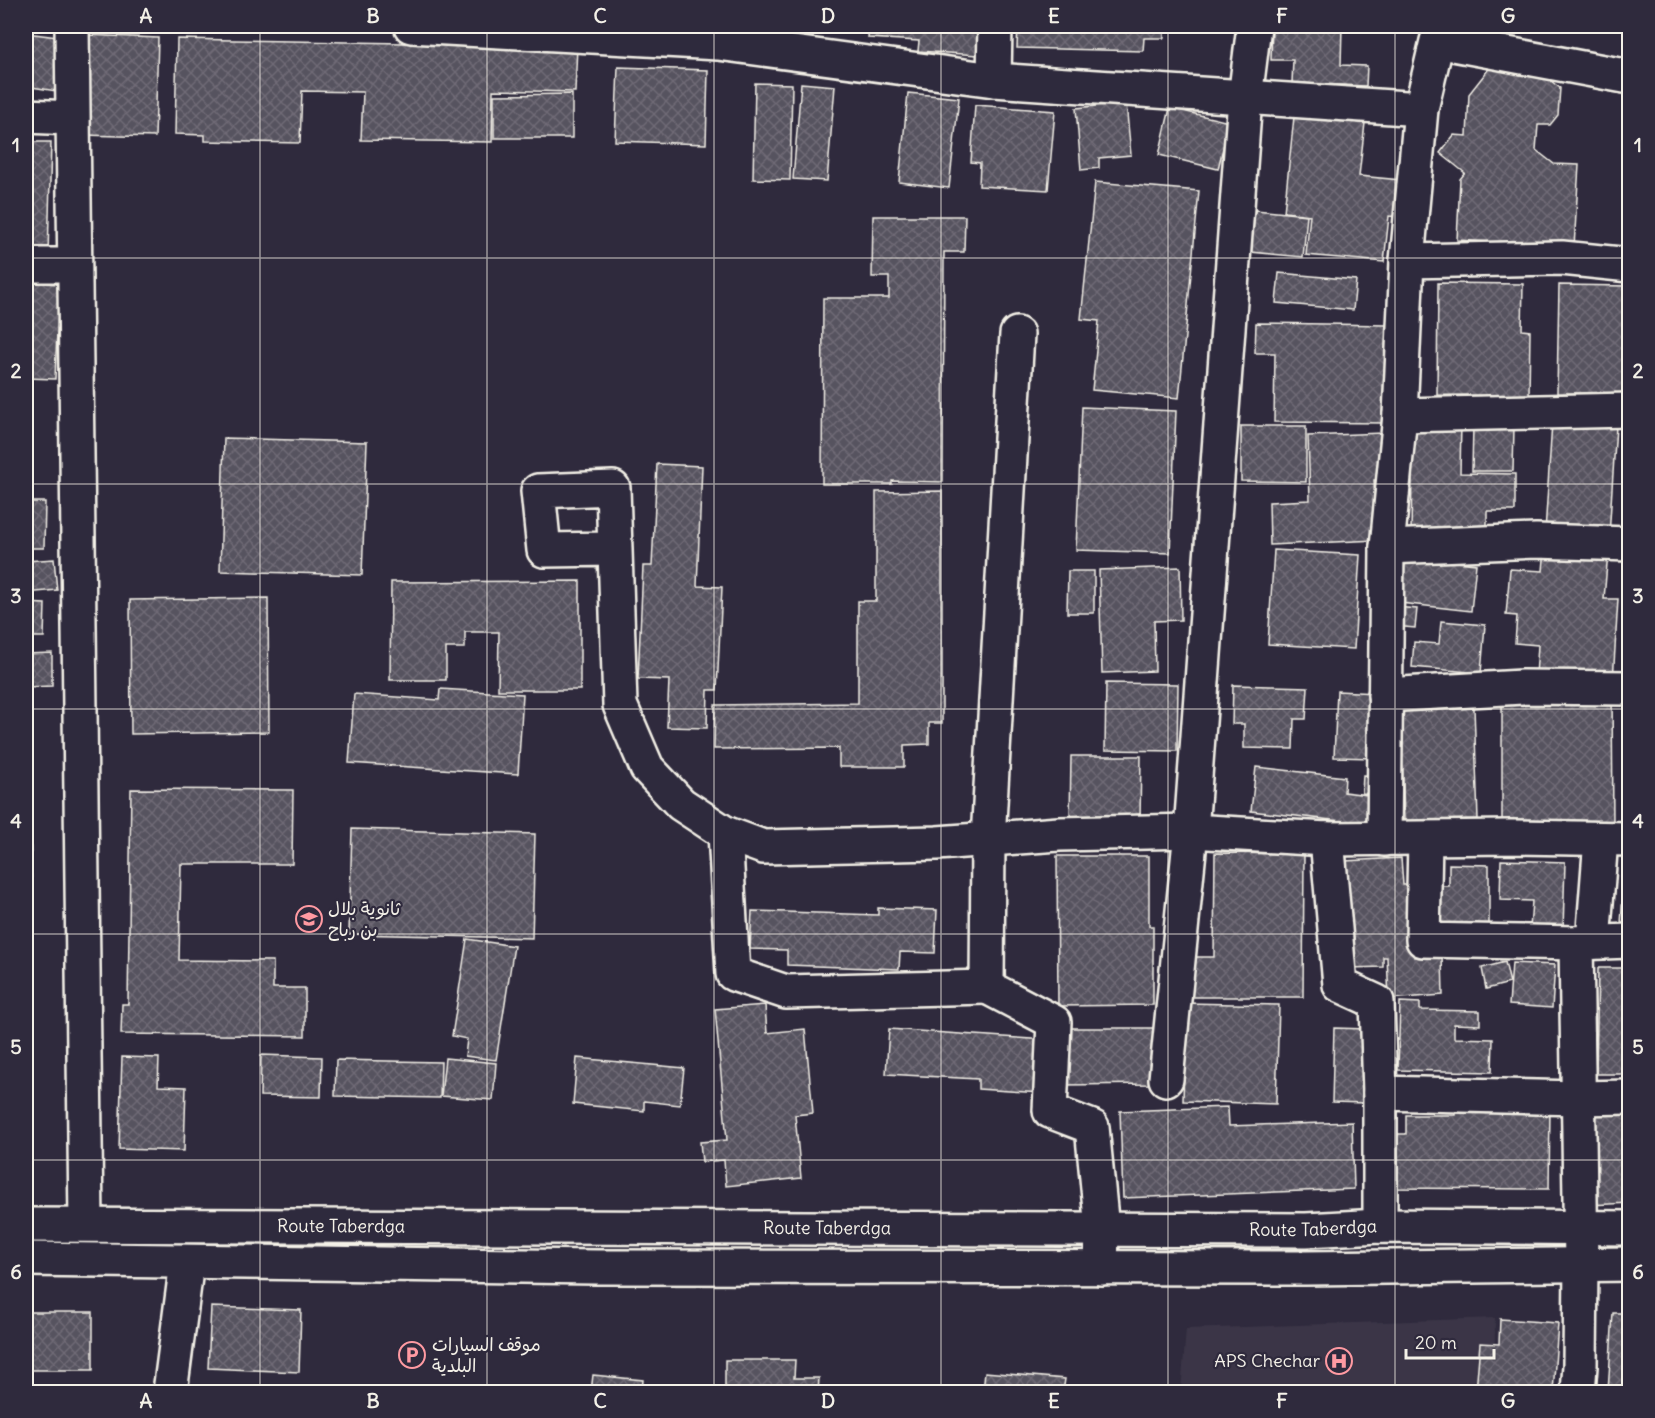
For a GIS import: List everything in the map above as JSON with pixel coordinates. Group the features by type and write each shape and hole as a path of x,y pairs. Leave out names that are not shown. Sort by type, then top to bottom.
{"street":[{"path":"72,26 86,1224"},
{"path":"411,26 718,34 994,80 1421,109"},
{"path":"994,80 995,26"},
{"path":"1166,1079 1191,831 1245,98 1254,26"},
{"path":"1384,839 1387,547 1400,415 1407,261 1421,109 1437,40 1629,77"},
{"path":"26,116 72,118"},
{"path":"1407,261 1562,258 1629,265"},
{"path":"26,265 73,265"},
{"path":"987,987 988,839 1017,334"},
{"path":"1400,415 1629,410"},
{"path":"1387,547 1536,541 1629,544"},
{"path":"614,549 620,705 647,768 681,804 725,833 763,847 937,843 1059,834 1191,831 1327,839 1511,837 1615,839 1584,942 1578,1098 1581,1263 1578,1392"},
{"path":"1385,695 1522,687 1629,688"},
{"path":"725,833 733,974 786,992 987,987 1054,1022 1050,1111 1092,1127 1102,1229 1101,1268"},
{"path":"1327,839 1340,985 1377,1002 1380,1226"},
{"path":"1425,839 1423,940 1629,941"},
{"path":"1380,1093 1578,1098 1629,1096"},
{"name":"Route Taberdga","path":"26,1226 86,1224 1306,1230 1380,1226 1629,1228"},
{"path":"1306,1230 1306,1268"},
{"name":"Route Taberdga","path":"26,1260 597,1267 1306,1268 1629,1264"},
{"path":"170,1392 187,1262"}],"shaded area":[{"name":"APS Chechar","path":"1495,1318 1494,1392 1181,1392 1186,1329"}],"building":[{"path":"869,26 980,26 978,55 918,51 919,41 868,38"},
{"path":"1018,26 1201,26 1201,29 1164,28 1164,38 1144,38 1143,51 1017,48"},
{"path":"1272,26 1342,26 1341,65 1367,66 1366,86 1292,83 1293,60 1271,60"},
{"path":"26,33 65,38 56,91 26,86"},
{"path":"87,35 158,38 155,137 83,135"},
{"path":"177,39 577,46 575,92 493,90 492,142 361,140 363,92 302,91 300,143 205,141 205,135 175,134"},
{"path":"1491,66 1534,68 1560,88 1558,115 1550,125 1538,125 1536,150 1554,164 1579,165 1574,247 1457,240 1460,179 1465,173 1440,153 1454,135 1467,136 1469,94"},
{"path":"618,67 708,70 706,144 615,141"},
{"path":"755,83 792,84 790,180 753,179"},
{"path":"801,83 835,86 827,181 793,179"},
{"path":"908,93 959,98 949,188 899,182"},
{"path":"572,94 572,138 494,138 494,95"},
{"path":"1126,103 1131,155 1099,158 1099,168 1081,170 1076,108"},
{"path":"975,105 1055,111 1048,190 979,186 980,163 971,162"},
{"path":"1170,108 1229,122 1218,169 1159,155"},
{"path":"1294,117 1365,123 1359,176 1401,180 1397,217 1389,216 1384,262 1306,255 1310,215 1284,212"},
{"path":"26,142 51,142 48,255 26,254"},
{"path":"1095,182 1199,191 1179,398 1092,390 1099,321 1081,319"},
{"path":"1255,210 1307,215 1303,257 1251,252"},
{"path":"873,216 965,216 964,252 944,252 943,482 892,481 892,484 822,484 823,298 889,298 889,277 872,277"},
{"path":"1279,273 1356,280 1353,310 1276,303"},
{"path":"26,282 59,284 55,379 26,378"},
{"path":"1438,283 1523,284 1522,330 1530,331 1529,396 1437,395"},
{"path":"1559,285 1630,286 1630,336 1624,336 1623,394 1557,393"},
{"path":"1256,323 1386,325 1384,423 1274,422 1275,353 1255,353"},
{"path":"1082,407 1176,411 1170,553 1076,550"},
{"path":"1413,422 1461,423 1460,473 1515,474 1515,511 1487,511 1487,533 1411,532"},
{"path":"1552,423 1616,426 1609,536 1545,532"},
{"path":"1241,426 1306,426 1306,482 1241,481"},
{"path":"1473,426 1514,427 1513,471 1472,471"},
{"path":"1382,433 1383,480 1374,480 1377,540 1270,545 1269,502 1310,500 1308,436"},
{"path":"224,438 367,442 362,575 220,571"},
{"path":"657,464 702,466 697,586 722,587 717,690 708,690 707,728 667,727 669,680 638,679 643,566 652,566"},
{"path":"942,491 942,723 929,723 929,744 904,745 904,767 839,767 839,748 714,749 715,705 858,703 858,601 876,601 876,492"},
{"path":"26,502 45,502 44,548 26,548"},
{"path":"1545,548 1608,552 1604,599 1618,599 1613,681 1536,676 1538,645 1515,643 1517,616 1506,615 1510,569 1543,571"},
{"path":"1274,550 1360,555 1354,649 1268,644"},
{"path":"1405,557 1476,564 1471,611 1400,603"},
{"path":"54,559 57,590 26,593 26,561"},
{"path":"1180,567 1181,620 1154,621 1155,671 1102,673 1099,570"},
{"path":"1068,571 1094,571 1094,613 1067,613"},
{"path":"580,581 580,690 498,690 499,632 465,632 465,648 446,648 446,680 390,680 391,582"},
{"path":"268,598 269,732 131,734 130,600"},
{"path":"26,603 45,604 44,637 26,637"},
{"path":"1396,607 1417,609 1415,628 1394,626"},
{"path":"1441,621 1485,625 1481,673 1412,667 1414,642 1439,644"},
{"path":"52,653 52,686 26,687 26,654"},
{"path":"1106,683 1178,684 1177,751 1105,750"},
{"path":"1233,685 1308,687 1306,719 1294,719 1293,749 1244,748 1244,724 1232,724"},
{"path":"440,689 523,694 518,774 349,763 354,694 439,700"},
{"path":"1337,691 1376,693 1373,758 1334,757"},
{"path":"1612,693 1613,825 1502,825 1502,694"},
{"path":"1474,708 1478,819 1404,821 1401,711"},
{"path":"1071,756 1141,756 1140,820 1070,819"},
{"path":"1256,767 1345,777 1344,792 1376,796 1372,830 1339,826 1340,821 1251,811"},
{"path":"1363,775 1379,776 1377,794 1362,793"},
{"path":"131,789 293,790 292,864 181,864 179,960 273,961 273,988 305,988 305,1036 121,1034 122,1004 128,1004"},
{"path":"29,794 33,933 26,933 26,795"},
{"path":"352,829 535,834 532,938 349,934"},
{"path":"1215,853 1304,854 1303,997 1188,997 1188,957 1214,957"},
{"path":"1057,856 1149,856 1149,926 1153,926 1153,1005 1058,1006"},
{"path":"1401,858 1403,885 1410,885 1414,957 1442,955 1443,995 1389,999 1387,957 1383,957 1383,967 1349,968 1344,861"},
{"path":"1501,860 1565,862 1563,930 1530,929 1532,901 1500,900"},
{"path":"1449,864 1489,865 1489,929 1431,929 1432,886 1449,886"},
{"path":"1625,864 1630,864 1630,924 1621,924"},
{"path":"878,908 937,910 935,953 900,952 899,969 787,965 787,950 750,949 752,911 878,915"},
{"path":"467,939 514,946 496,1060 465,1056 467,1039 452,1036"},
{"path":"1505,962 1510,983 1486,989 1482,968"},
{"path":"1512,963 1555,965 1552,1008 1509,1005"},
{"path":"1598,968 1630,968 1630,1074 1596,1074"},
{"path":"1400,1002 1420,1003 1420,1010 1480,1011 1480,1025 1454,1024 1454,1038 1493,1039 1492,1072 1398,1070"},
{"path":"1186,1003 1279,1005 1276,1104 1183,1101"},
{"path":"765,1005 767,1033 805,1029 813,1113 795,1115 801,1178 726,1186 724,1160 702,1162 700,1142 727,1140 715,1009"},
{"path":"1064,1028 1155,1028 1154,1084 1063,1085"},
{"path":"1334,1028 1367,1029 1365,1103 1332,1102"},
{"path":"889,1029 1046,1040 1043,1093 978,1089 978,1079 886,1074"},
{"path":"261,1055 322,1057 321,1097 260,1096"},
{"path":"122,1057 159,1058 158,1086 186,1087 184,1151 119,1149"},
{"path":"445,1058 496,1063 493,1100 441,1096"},
{"path":"577,1058 684,1068 680,1105 644,1101 644,1111 573,1104"},
{"path":"336,1060 441,1062 440,1098 335,1096"},
{"path":"1455,1106 1550,1106 1549,1189 1390,1188 1390,1134 1406,1134 1406,1115 1455,1115"},
{"path":"1228,1107 1229,1126 1352,1122 1354,1189 1123,1198 1120,1111"},
{"path":"1630,1113 1630,1203 1589,1205 1587,1115"},
{"path":"211,1307 301,1310 299,1372 208,1368"},
{"path":"26,1312 93,1312 93,1370 26,1370"},
{"path":"1613,1313 1630,1313 1630,1392 1608,1392"},
{"path":"1500,1319 1558,1323 1553,1392 1476,1392 1480,1343 1499,1344"},
{"path":"725,1360 795,1360 794,1378 819,1378 818,1392 725,1392"},
{"path":"985,1372 1065,1379 1063,1392 983,1392"},
{"path":"593,1375 643,1380 642,1392 591,1392"}],"place":[{"name":"ثانوية بلال بن رباح","path":"309,919"},
{"name":"موقف السيارات البلدية","path":"412,1355"},
{"name":"APS Chechar","path":"1339,1361"}]}
